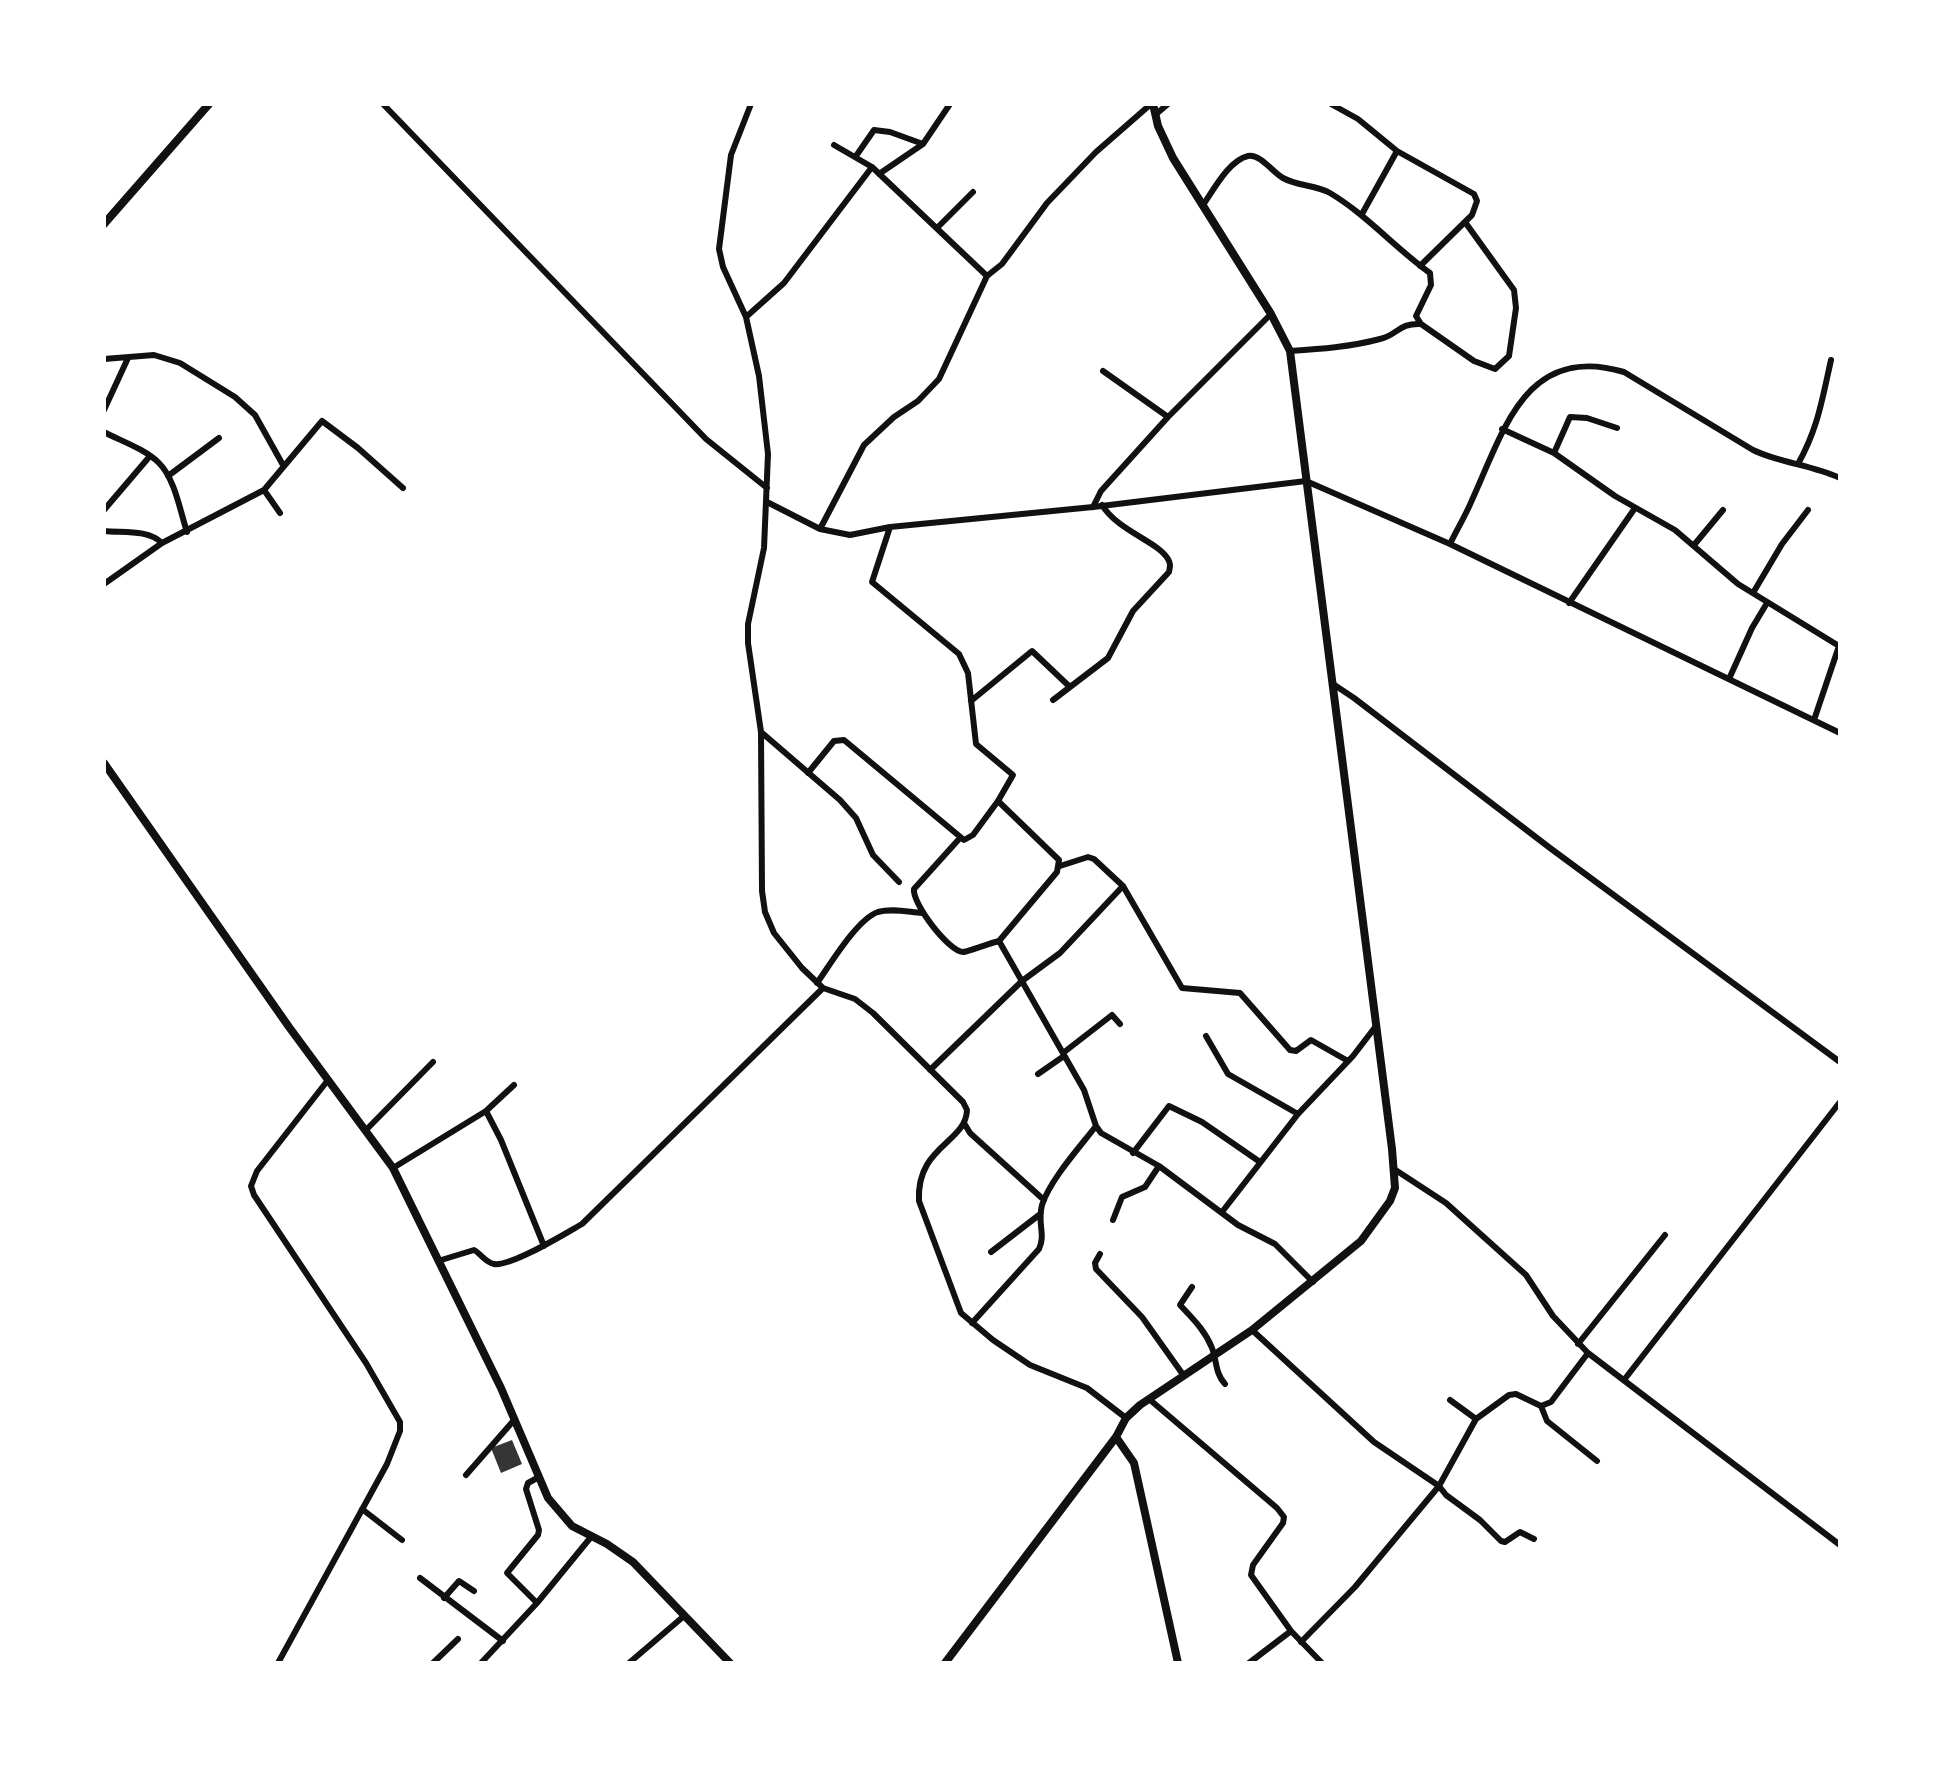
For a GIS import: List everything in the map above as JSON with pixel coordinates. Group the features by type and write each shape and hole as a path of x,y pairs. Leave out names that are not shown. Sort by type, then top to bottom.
{"street":[{"path":"104,224 209,104"},
{"path":"383,104 706,439 767,488"},
{"path":"751,104 731,155 720,241 723,267 746,317 759,376 768,454 764,548 748,624 761,732 765,912 774,933 820,986 855,999 873,1013 963,1102 967,1110 964,1123 924,1166 918,1183 919,1201 961,1313 1030,1365 1087,1388 1126,1418"},
{"path":"879,174 923,144 950,104"},
{"path":"820,529 864,445 894,417 918,401 939,379 987,276 1002,264 1047,203 1096,152 1152,104 1168,149 1271,314 1290,351 1395,1188 1380,1218 1361,1241 1252,1330 1149,1399 1126,1418 1116,1437 945,1663"},
{"path":"1155,115 1168,104"},
{"path":"1331,104 1358,119 1397,151 1474,194 1476,206 1465,222 1420,266"},
{"path":"856,156 874,130 890,132 923,144"},
{"path":"834,145 872,167 987,276"},
{"path":"1362,214 1397,151"},
{"path":"1203,205 1227,172 1242,158 1250,156 1256,157 1283,178 1326,191 1362,214 1376,231 1430,273 1432,280 1416,316 1421,324 1474,361 1490,369 1500,367 1509,356 1516,308 1514,290 1465,222"},
{"path":"746,317 784,283 872,167"},
{"path":"938,227 973,192"},
{"path":"1093,507 1101,491 1168,417 1271,314"},
{"path":"1290,351 1348,347 1385,338 1407,324 1421,324"},
{"path":"104,359 163,356 180,363 235,397 255,415 283,465"},
{"path":"104,410 128,358"},
{"path":"1798,464 1818,424 1831,360"},
{"path":"1450,544 1472,502 1502,429 1520,401 1553,372 1580,365 1603,366 1640,380 1771,459 1840,478"},
{"path":"1103,371 1168,417"},
{"path":"1554,453 1570,417 1587,418 1617,428"},
{"path":"104,584 162,543 264,490 322,421 403,488"},
{"path":"1502,429 1554,453 1635,508 1675,530 1711,563 1767,603 1839,644 1814,720"},
{"path":"104,432 161,465 168,476 187,532"},
{"path":"168,476 219,438"},
{"path":"104,510 150,456"},
{"path":"767,502 820,529 850,535 890,527 1093,507 1306,481 1450,544 1840,733"},
{"path":"264,490 280,513"},
{"path":"1053,700 1108,658 1133,611 1171,567 1166,557 1113,520 1102,505"},
{"path":"1569,603 1635,508"},
{"path":"1694,545 1723,510"},
{"path":"1753,593 1782,544 1808,510"},
{"path":"808,773 834,741 844,740 960,838 966,839 973,835 998,801 1013,775 976,744 968,673 959,654 872,582 890,527"},
{"path":"104,531 154,536 162,543"},
{"path":"1729,679 1767,603"},
{"path":"971,701 1030,652 1035,653 1070,687"},
{"path":"1333,684 1840,1062"},
{"path":"761,732 856,818 873,855 899,882"},
{"path":"104,763 393,1168 515,1419 548,1498 572,1526 625,1555 730,1663"},
{"path":"998,801 1039,838 1059,860 1060,866"},
{"path":"960,838 914,889 914,899 922,913 958,950 966,951 999,941 1060,866 1088,857 1123,886 1182,988 1240,993 1290,1050 1296,1051 1311,1040 1348,1061"},
{"path":"930,1070 1022,981 1060,953 1123,886"},
{"path":"438,1261 474,1250 489,1263 500,1265 544,1246 582,1224 820,986 851,937 872,915 891,911 922,913"},
{"path":"999,941 1084,1090 1101,1133 1159,1166 1238,1225 1275,1244 1313,1282"},
{"path":"1038,1074 1112,1015 1120,1024"},
{"path":"1222,1212 1298,1114 1376,1026"},
{"path":"1206,1036 1228,1074 1298,1114"},
{"path":"366,1130 433,1062"},
{"path":"278,1663 387,1464 400,1431 400,1422 366,1363 251,1186 264,1160 328,1080"},
{"path":"393,1168 486,1111 514,1085"},
{"path":"1624,1380 1840,1102"},
{"path":"1133,1153 1169,1106 1202,1122 1260,1162"},
{"path":"486,1111 544,1246"},
{"path":"964,1123 970,1133 1044,1200"},
{"path":"972,1323 1039,1249 1043,1237 1039,1215 1044,1200 1096,1126"},
{"path":"1113,1220 1122,1197 1145,1187 1159,1166"},
{"path":"1394,1169 1446,1203 1526,1275 1553,1316 1588,1353 1840,1545"},
{"path":"991,1252 1039,1215"},
{"path":"1578,1344 1665,1235"},
{"path":"1100,1254 1095,1263 1096,1269 1142,1317 1184,1376"},
{"path":"1192,1287 1180,1305 1200,1326 1215,1357 1218,1375 1225,1384"},
{"path":"1252,1330 1374,1442 1439,1486 1501,1541 1505,1542 1523,1532 1534,1539"},
{"path":"1541,1406 1551,1402 1588,1353"},
{"path":"1301,1642 1355,1587 1439,1486 1476,1419 1503,1398 1516,1394 1541,1406 1547,1421 1597,1461"},
{"path":"1149,1399 1284,1517 1283,1523 1253,1565 1251,1575 1291,1631 1322,1663"},
{"path":"1450,1400 1476,1419"},
{"path":"466,1475 515,1419"},
{"path":"1116,1437 1134,1463 1178,1663"},
{"path":"537,1603 507,1573 538,1535 526,1489 528,1483 539,1477"},
{"path":"362,1509 402,1540"},
{"path":"481,1663 537,1603 591,1537"},
{"path":"420,1578 503,1641"},
{"path":"444,1598 459,1581 474,1591"},
{"path":"629,1663 684,1616"},
{"path":"1249,1663 1291,1631"},
{"path":"433,1663 458,1639"}],"building":[{"path":"512,1440 522,1464 501,1473 491,1448"}]}
